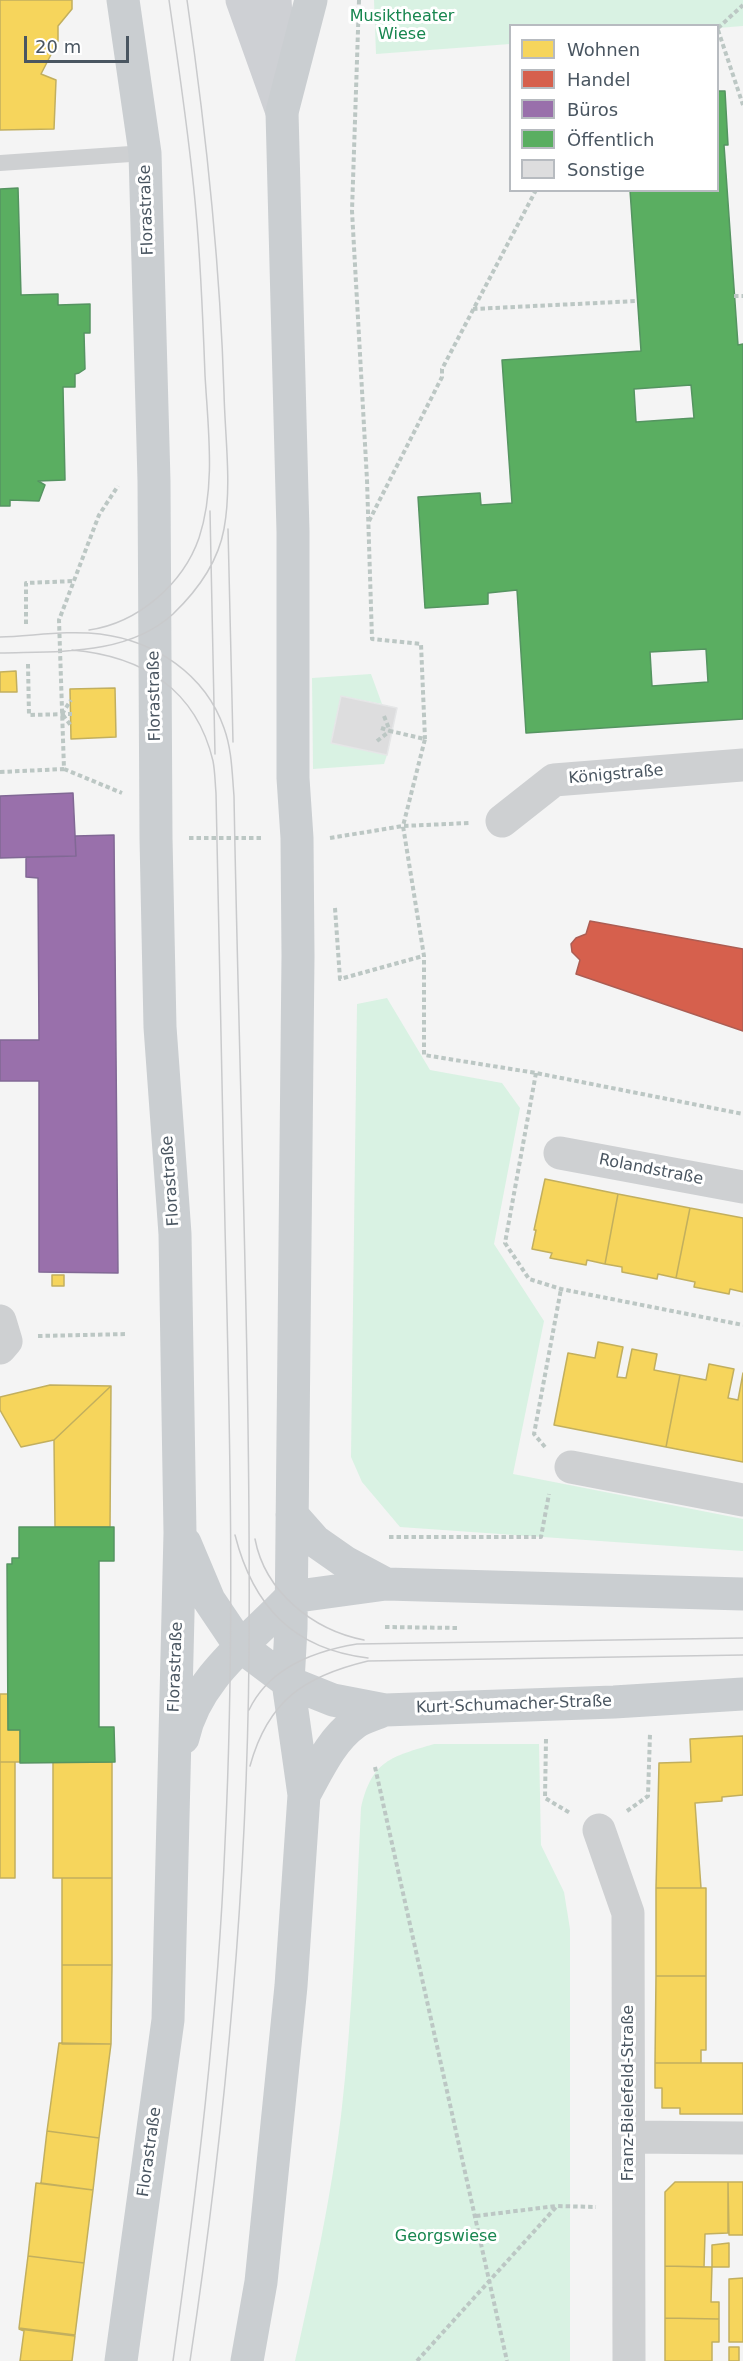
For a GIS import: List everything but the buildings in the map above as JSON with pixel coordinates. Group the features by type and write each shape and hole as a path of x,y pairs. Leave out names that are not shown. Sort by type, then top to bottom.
{"main road":[{"name":"Florastraße","path":"121,2361 168,2020 180,1533 174,1234 160,1027 156,838 154,481 145,153 123,0"},
{"path":"242,0 282,112"},
{"path":"248,2361 261,2282 291,1986 304,1795 288,1682 291,1596 298,956 297,838 293,778 293,531 282,112 275,0"},
{"path":"282,112 311,0"},
{"path":"291,1515 315,1541 345,1562 386,1584"},
{"name":"Kurt-Schumacher-Straße","path":"180,1533 209,1600 240,1646 288,1682 333,1700 385,1710 651,1700 743,1694"},
{"path":"173,1783 185,1730 200,1694 240,1646 291,1596 386,1584 743,1594"},
{"path":"304,1795 341,1736 356,1722 385,1710"}],"street":[{"name":"Königstraße","path":"502,821 554,780 743,765"},
{"name":"Rolandstraße","path":"560,1153 743,1187"},
{"path":"564,1464 743,1500"},
{"name":"Franz-Bielefeld-Straße","path":"599,1830 628,1913 629,2361"},
{"path":"630,2137 743,2138"}],"lane":[{"path":"0,163 145,153"}],"path":[{"path":"359,0 352,212 369,523 372,639 421,644 425,739 402,826 424,956 424,1055 536,1073 743,1114"},
{"path":"719,27 743,5"},
{"path":"719,35 743,105"},
{"path":"369,523 442,376 442,369 535,192"},
{"path":"734,296 743,296"},
{"path":"473,309 637,301"},
{"path":"64,769 59,620 99,515 118,486"},
{"path":"26,624 26,583 74,582"},
{"path":"28,663 29,715 72,714"},
{"path":"62,715 71,700"},
{"path":"62,715 72,728"},
{"path":"384,716 390,731"},
{"path":"381,728 425,739"},
{"path":"377,741 390,731"},
{"path":"0,772 64,769 122,791 122,803"},
{"path":"156,838 330,838 402,826 502,821"},
{"path":"330,838 330,849"},
{"path":"334,904 340,979 424,956"},
{"path":"536,1073 505,1244 529,1279 561,1289 743,1325"},
{"path":"389,1537 541,1537 564,1464 534,1434 561,1289"},
{"path":"2,1337 127,1334"},
{"path":"385,1627 460,1628"},
{"path":"546,1704 545,1798 599,1830 648,1796 651,1700"},
{"path":"375,1767 507,2361"},
{"path":"476,2216 557,2206 629,2207"},
{"path":"417,2361 557,2206"}],"green space":[{"name":"Musiktheater Wiese","path":"374,0 743,0 743,26 719,28 719,24 509,24 509,44 376,54"},
{"path":"371,674 382,704 341,696 331,742 387,755 384,764 313,769 312,678"},
{"path":"387,998 430,1070 502,1083 520,1108 494,1244 544,1321 513,1474 743,1519 743,1551 400,1527 362,1482 351,1457 357,1004"},
{"name":"Georgswiese","path":"434,1744 539,1744 541,1845 564,1892 570,1929 570,2361 295,2361 327,2208 341,2116 356,1923 361,1808 371,1780 378,1770 395,1757"}],"tram line":[{"path":"89,630 125,619 156,599 170,585 192,555 199,538 208,498 210,457 198,232 194,185 169,0"},
{"path":"0,653 91,648 135,638 155,628 173,614 198,586 212,564 221,541 228,496 228,478 216,245 187,0"},
{"path":"210,511 215,754"},
{"path":"228,529 233,742"},
{"path":"0,637 63,633 100,634 140,644 158,653 176,663 204,692 224,728 231,762 234,796 246,1332 249,1547 247,1744 239,1921 224,2097 190,2361"},
{"path":"72,650 121,660 143,669 162,681 194,714 205,736 215,773 230,1458 231,1612 228,1766 222,1908 212,2038 173,2361"},
{"path":"235,1535 253,1583 265,1603 280,1620 298,1634 318,1645 341,1653 368,1658"},
{"path":"255,1539 260,1558 269,1576 294,1606 327,1627 364,1640"},
{"path":"249,1710 268,1683 294,1664 325,1651 357,1644 743,1638"},
{"path":"250,1766 267,1724 292,1694 326,1674 368,1661 743,1655"}]}
